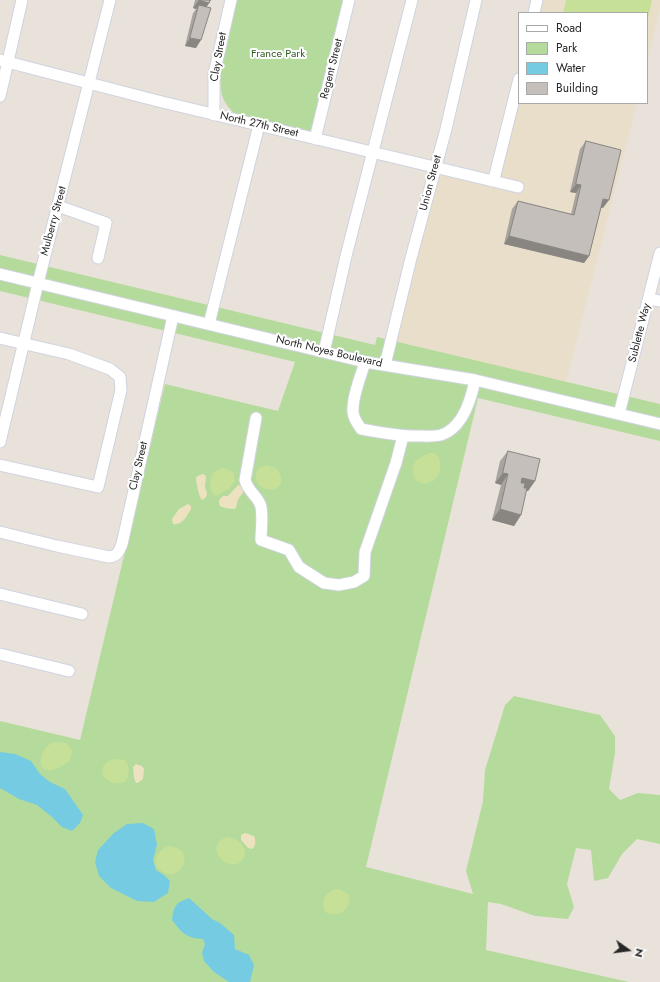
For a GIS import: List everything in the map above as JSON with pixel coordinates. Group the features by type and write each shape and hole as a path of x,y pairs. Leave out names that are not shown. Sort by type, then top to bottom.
{"street":[{"path":"0,96 4,61 22,0"},
{"name":"Mulberry Street","path":"0,442 38,283 110,0"},
{"name":"Clay Street","path":"214,115 214,74 231,0"},
{"name":"Regent Street","path":"315,138 349,0"},
{"path":"324,352 346,256 412,0"},
{"name":"Union Street","path":"385,365 411,258 446,129 476,0"},
{"path":"534,12 538,0"},
{"name":"North 27th Street","path":"4,61 214,115 518,187"},
{"path":"492,182 518,83"},
{"path":"208,324 259,125"},
{"path":"58,206 106,223 98,258"},
{"name":"Sublette Way","path":"619,414 660,253"},
{"name":"North Noyes Boulevard","path":"0,274 365,362 475,380 660,424"},
{"path":"649,298 660,301"},
{"name":"Clay Street","path":"0,532 109,557 118,554 124,536 172,316"},
{"path":"0,338 69,354 110,369 120,377 121,390 98,487 0,465"},
{"path":"365,362 356,390 353,412 355,420 361,429 402,436 434,436 443,434 454,426 463,416 472,394 475,380"},
{"path":"256,418 245,480 247,488 261,507 261,540 289,550 300,567 324,583 339,585 354,582 364,576 365,552 396,463 402,436"},
{"path":"0,594 82,614"},
{"path":"0,654 69,671"}],"shaded area":[{"path":"540,0 660,0 660,10 648,58 648,12 537,12"},
{"path":"518,90 518,104 637,104 566,382 393,341 439,174 494,186"}],"green space":[{"name":"France Park","path":"237,0 345,0 311,132 236,115 224,101 222,95 221,73 228,35"},
{"path":"566,0 652,0 648,18 648,12 563,12"},
{"path":"0,255 375,345 377,337 660,404 660,441 478,398 366,867 473,894 466,871 483,801 485,770 505,705 514,696 600,715 615,736 615,753 609,789 620,800 638,793 660,795 660,844 637,839 622,854 608,878 594,881 591,850 576,848 567,884 574,907 568,919 535,916 501,904 488,902 486,950 629,982 0,982 0,721 80,740 165,384 278,411 295,362 0,291"},
{"path":"429,453 434,453 438,456 440,472 437,478 432,482 421,483 416,480 413,474 413,466 416,461"},
{"path":"267,465 277,469 281,479 280,485 275,489 269,490 263,488 258,483 256,477 259,468"},
{"path":"224,468 233,472 235,481 229,489 216,496 211,491 211,479 213,473"},
{"path":"55,742 66,743 72,750 71,757 68,762 63,765 53,770 47,770 41,765 42,754 49,745"},
{"path":"115,759 125,760 127,763 129,774 125,782 111,782 103,775 102,770 104,766 108,762"},
{"path":"228,837 240,843 245,850 244,857 236,864 230,864 224,861 217,851 217,846 220,841"},
{"path":"168,846 178,848 183,853 185,859 183,865 174,874 167,874 160,870 156,863 159,853"},
{"path":"335,889 340,889 349,895 348,905 346,909 339,913 330,914 325,912 323,905 324,898 328,893"}],"sand":[{"path":"202,474 206,476 205,486 207,494 202,500 198,490 196,477"},
{"path":"238,485 244,487 244,489 238,499 236,508 232,509 220,506 219,502 221,498 223,496 228,496"},
{"path":"188,504 191,506 191,509 186,517 182,522 173,524 172,519 179,509"},
{"path":"136,764 142,766 144,769 143,779 138,783 136,783 134,778 133,767"},
{"path":"245,833 254,836 255,843 252,849 248,848 241,840 241,835"}],"water":[{"path":"0,752 15,754 31,761 40,774 50,782 65,789 83,815 80,823 72,831 62,827 37,805 19,799 0,788"},
{"path":"143,823 154,829 157,845 153,860 156,870 170,881 168,893 154,902 137,901 111,888 99,876 95,862 98,850 114,833 127,824"},
{"path":"189,898 212,919 220,923 234,935 235,949 249,955 254,965 250,982 229,982 214,972 204,961 202,953 205,944 203,939 188,936 172,920 178,903"}],"building":[{"path":"199,0 210,0 209,3"},
{"path":"199,5 211,8 201,40 190,38"},
{"path":"586,141 621,150 609,200 603,199 589,256 509,236 518,201 574,215 581,185 576,184"},
{"path":"508,451 540,459 535,481 522,478 521,483 525,483 524,488 527,488 521,515 500,509 508,474 503,473"}]}
